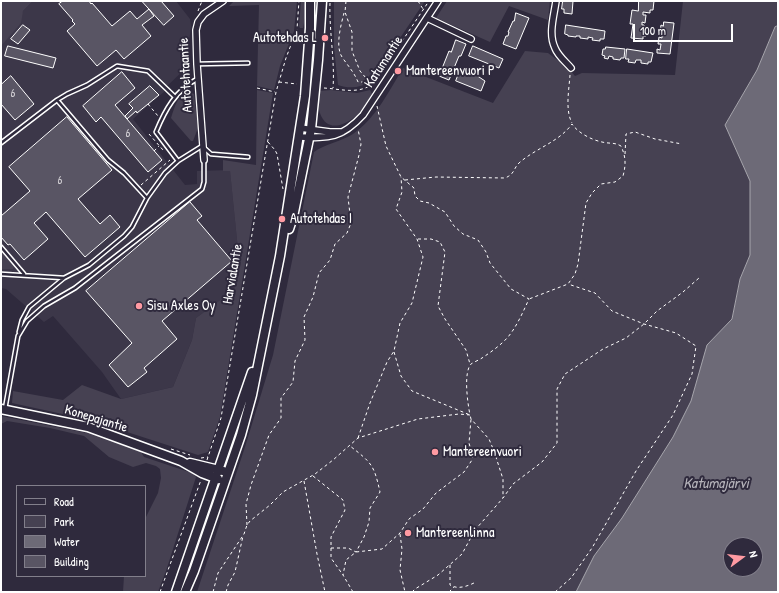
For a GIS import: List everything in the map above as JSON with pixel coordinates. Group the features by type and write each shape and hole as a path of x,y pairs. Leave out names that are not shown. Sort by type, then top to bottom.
{"main road":[{"path":"185,592 194,571 241,435 252,395 264,339 280,256 300,128 306,80 310,28 310,1"},
{"path":"280,256 293,217 310,133 318,60 322,1"},
{"path":"176,592 214,478 264,339"},
{"name":"Konepajantie","path":"3,409 88,427 203,469 214,478 227,477"},
{"name":"Konepajantie","path":"203,469 218,469 227,477"}],"street":[{"name":"Autotehtaantie","path":"204,160 196,64 196,30 198,22 204,14 223,1"},
{"name":"Katumantie","path":"300,128 325,138 336,136 357,122 438,1"},
{"path":"556,1 551,35 555,49 571,68"},
{"path":"427,18 470,39"},
{"name":"Katumantie","path":"298,137 310,133"}],"lane":[{"path":"196,64 248,63"},
{"path":"1,143 57,100 87,85 116,66 148,71 175,97"},
{"path":"178,161 156,132 169,104 188,84 198,79"},
{"path":"57,100 108,160 124,173 147,198"},
{"path":"3,409 22,320 29,307 64,278 89,265 124,236 132,227 147,198 165,173 178,161 202,146 212,154 248,158"},
{"path":"18,336 27,321 44,306 75,288 202,190 204,182 204,160"},
{"path":"1,247 25,274"},
{"path":"1,274 25,274 64,278"}],"path":[{"name":"Harvialantie","path":"160,592 221,418 276,92 278,82 297,29 299,1"},
{"path":"330,1 334,74 333,88"},
{"path":"346,1 345,12 339,34 341,56 355,73 358,82 369,82"},
{"path":"418,1 424,10"},
{"path":"319,87 358,90 368,88 372,85 429,1"},
{"path":"345,12 352,32 352,51 360,71 372,85"},
{"path":"571,68 569,103 570,120 572,124 583,134 603,143 616,143 622,146 625,154"},
{"path":"278,82 302,85"},
{"path":"257,88 276,92"},
{"path":"148,104 161,119"},
{"path":"226,592 235,572 244,534 250,521 283,492 312,476 358,438 387,362 394,351 400,323 412,303 423,257 417,239 396,210 402,192 401,177 386,146 377,106"},
{"path":"247,525 246,504 251,485 269,435 281,418 281,398 293,382 295,361 305,340 304,318 313,297 319,273 330,260 335,244 347,233 351,223 348,197 361,144 357,122"},
{"path":"405,180 436,177 505,178 511,176 518,164 565,132 572,124"},
{"path":"470,365 495,350 508,337 517,324 529,299 568,284 575,274 578,264 586,204 592,193 601,184 615,182 623,176 626,165 626,134 635,132 655,139 682,144"},
{"path":"149,134 163,150"},
{"path":"268,142 277,154 283,189"},
{"path":"154,151 160,146"},
{"path":"137,188 171,159"},
{"path":"401,177 414,188 415,196 420,201 429,203 445,212 454,226 463,234 478,240 486,252 490,263 511,289 529,299"},
{"path":"331,548 348,548 356,552 382,549 400,533 408,519 423,509 436,493 464,472 472,460 470,443 471,419 467,396 470,365 466,350 438,306 445,252 440,242 431,239 417,239"},
{"path":"412,592 438,574 462,554 475,530 503,498 512,484 542,462 557,443 557,389 565,374 603,349 626,338 644,324 656,311 683,292 698,278"},
{"path":"555,592 570,578 592,548 636,471 673,415 692,374 696,346 676,333 644,324 612,311 595,294 568,284"},
{"path":"394,351 400,376 412,391 470,415"},
{"path":"358,438 418,419 459,414 470,415"},
{"path":"471,419 489,439 494,451 503,479 503,498"},
{"path":"343,575 346,560 356,552 364,537 369,522 370,508 380,492 373,466 367,459 350,446"},
{"path":"312,476 343,500 345,510 331,537 331,558 353,592"},
{"path":"304,480 317,554 327,592"},
{"path":"400,533 402,549 400,570 405,592"},
{"path":"213,592 218,573 244,534"},
{"path":"450,564 450,585 454,587"},
{"path":"449,592 454,587 467,586 476,582"}],"shaded area":[{"path":"33,1 176,1 190,19 191,26 186,68 164,89 165,91 133,119 185,185 197,184 197,171 230,170 239,260 234,291 196,318 192,340 173,387 121,399 102,372 53,316 44,322 6,289 1,288 1,46 23,11"}],"green space":[{"path":"1,1 33,1 23,11 21,23 1,46"},
{"path":"234,1 297,1 294,31 280,66 274,90 257,86 259,5 229,6"},
{"path":"301,1 304,1 305,8 303,28 300,28 299,26"},
{"path":"334,1 425,1 371,81 359,86 346,87 338,85 334,47"},
{"path":"447,1 550,1 548,20 509,6 490,42 436,18"},
{"path":"683,1 778,1 778,26 775,27 757,70 725,125 750,181 750,255 740,279 732,319 707,346 691,401 673,437 622,518 594,556 576,592 197,592 245,447 273,355 314,152 353,134 361,128 381,104 403,68 493,103 525,51 548,53 568,68 575,76 582,73 675,75"},
{"path":"257,90 273,93 220,417 208,452 198,455 90,420 12,403 13,391 63,400 82,385 121,399 173,387 192,340 196,318 234,290 239,260 230,171 223,171 223,160 256,165"},
{"path":"331,90 357,93 370,90 372,94 364,108 355,117 343,124 335,126 324,121 319,108 318,100 319,91"},
{"path":"189,91 194,94 198,128 193,141 191,141 171,118 179,99"},
{"path":"1,251 14,266 13,269 1,269"},
{"path":"1,416 87,433 141,452 144,457 192,473 196,477 158,592 123,592 124,577 146,577 146,517 158,493 161,478 160,469 146,463 133,467 109,457 84,436 50,428 7,421 1,424"}],"water":[{"name":"Katumajärvi","path":"778,26 778,592 576,592 594,556 622,518 673,437 691,401 707,345 732,319 740,279 750,255 750,181 725,125 757,70 775,27"}],"building":[{"path":"63,1 89,1 112,26 130,11 137,19 149,9 154,16 142,25 151,36 124,59 116,50 97,66 67,31 75,24 59,4"},
{"path":"142,1 161,1 174,16 164,25"},
{"path":"563,1 573,1 572,14 564,13 564,9 562,9"},
{"path":"639,1 654,1 653,10 650,10 650,13 643,12 643,15 646,15 645,23 642,22 642,25 644,25 644,29 647,29 646,36 643,36 643,39 631,38 633,24 630,24 632,10 638,11"},
{"path":"516,13 529,18 516,49 503,44 506,36 508,36 508,32 514,21"},
{"path":"664,22 674,23 670,54 657,53 657,49 660,50 661,44 658,44 659,37 662,38 662,32 660,32 661,25 663,26"},
{"path":"23,25 30,30 18,44 11,39"},
{"path":"566,25 605,31 604,39 600,39 600,41 592,40 593,38 588,37 588,39 580,38 580,36 568,36 565,34"},
{"path":"456,40 466,44 461,56 459,56 449,80 439,76 449,51 451,52"},
{"path":"8,46 56,58 53,68 5,56"},
{"path":"473,46 503,59 499,68 469,56"},
{"path":"606,47 625,49 624,58 621,58 620,60 613,59 613,57 609,56 608,59 604,58 605,56 602,55 603,49"},
{"path":"627,49 653,53 651,62 648,62 648,64 641,63 641,60 636,60 635,63 628,62 629,59 626,59"},
{"path":"460,71 473,73 485,81 481,91 456,81"},
{"path":"122,72 135,88 115,105 162,160 148,172 101,117 96,122 83,106"},
{"path":"11,76 34,104 15,120 1,104 1,85"},
{"path":"150,86 159,95 127,119 125,116 133,108 129,104"},
{"path":"67,117 112,170 78,199 100,224 110,215 120,227 85,257 46,212 34,223 48,239 24,260 10,244 8,245 1,237 1,216 30,191 9,167"},
{"name":"Sisu Axles Oy","path":"190,202 202,216 197,220 232,261 162,321 177,339 144,368 147,372 128,387 109,365 132,343 86,291"}],"place":[{"name":"Autotehdas L","path":"325,38"},
{"name":"Mantereenvuori P","path":"398,71"},
{"name":"Autotehdas I","path":"282,219"},
{"name":"Sisu Axles Oy","path":"139,306"},
{"name":"Mantereenvuori","path":"435,452"},
{"name":"Mantereenlinna","path":"408,533"}]}
